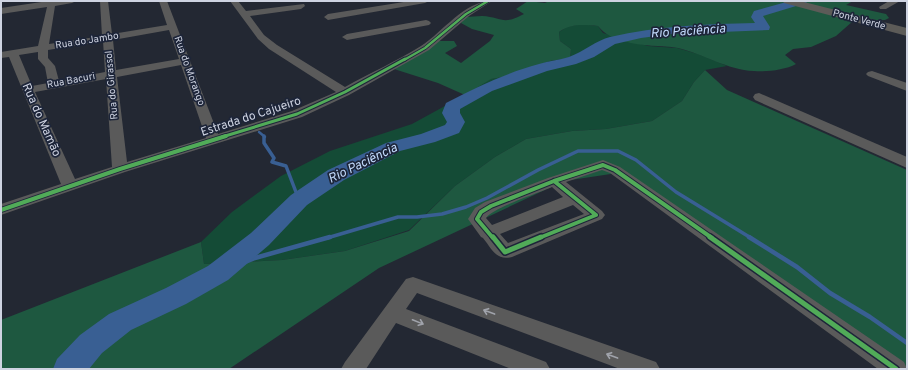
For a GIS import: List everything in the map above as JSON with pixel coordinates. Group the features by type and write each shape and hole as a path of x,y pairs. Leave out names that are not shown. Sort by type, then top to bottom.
{"main road":[{"name":"Ponte Verde","path":"788,1 907,32"}],"street":[{"path":"2,12 51,2 72,1"},
{"name":"Rua do Girassol","path":"104,1 120,168"},
{"name":"Rua do Morango","path":"163,1 214,141"},
{"path":"234,1 261,38 346,92"},
{"path":"328,17 395,3 425,1"},
{"name":"Estrada do Cajueiro","path":"1,210 120,168 214,141 297,114 346,92 425,48 434,28 466,14 488,1"},
{"path":"883,7 896,1"},
{"path":"51,2 43,48 43,59 50,66 54,84"},
{"path":"244,14 305,3"},
{"path":"395,3 434,28"},
{"name":"Rua do Jambo","path":"1,63 9,56 43,48 173,27"},
{"path":"347,37 434,28"},
{"name":"Rua do Mamão","path":"9,56 28,90 70,186"},
{"name":"Rua Bacuri","path":"28,90 185,61"},
{"path":"872,74 907,87"},
{"path":"759,98 907,163"},
{"path":"554,181 596,215 505,252 487,233 477,219 481,212 490,206 554,181 603,165 615,170 896,369"},
{"path":"487,233 574,198"},
{"path":"353,369 412,284 640,368"},
{"path":"392,312 538,369"}],"green space":[{"path":"528,1 545,3 549,1 853,1 846,5 886,14 889,18 885,20 853,21 836,36 811,47 793,49 785,55 796,64 787,68 770,71 734,68 678,48 631,43 610,36 598,26 583,25 569,27 559,32 560,41 571,49 570,58 550,61 509,76 491,79 465,95 438,83 394,69 439,41 454,41 457,46 445,53 461,63 490,41 494,35 472,29 461,23 466,17 482,16 502,20 511,20 524,14 516,9"},
{"path":"581,24 598,26 603,33 648,46 677,48 698,54 727,66 705,70 694,82 682,101 652,121 606,129 572,131 526,139 495,157 455,186 409,230 345,251 282,260 204,264 201,242 232,212 281,176 330,151 412,124 465,95 490,79 509,76 550,61 570,58 571,49 560,41 559,32 567,27"},
{"path":"705,70 727,90 907,170 907,369 624,172 564,181 379,268 229,369 1,369 1,320 201,242 204,264 282,260 345,251 409,231 455,186 495,157 526,139 572,131 606,129 652,121 682,101 694,82"}],"waterway":[{"name":"Rio Paciência","path":"69,369 91,344 120,322 176,296 218,273 260,239 299,200 336,175 393,147 428,138 452,129 456,122 451,113 452,107 486,88 543,67 571,61 589,54 610,41 641,34 703,28 764,27 757,17 758,14 802,1"},
{"path":"259,132 264,136"},
{"path":"264,136 264,143 274,158 272,162 286,166 299,200"},
{"path":"327,238 398,217 417,217 442,214 466,207 487,198 538,170 578,151 618,151 636,160 676,192 751,238"},
{"path":"218,273 255,258 330,237"},
{"path":"749,237 797,267 830,293 870,317 907,343"}],"cycle path":[{"path":"1,210 120,169 297,114 345,92 425,48 466,14 488,1"},
{"path":"554,181 596,215 505,252 477,219 481,212 491,206 554,181 603,165 615,170 896,369"}]}
